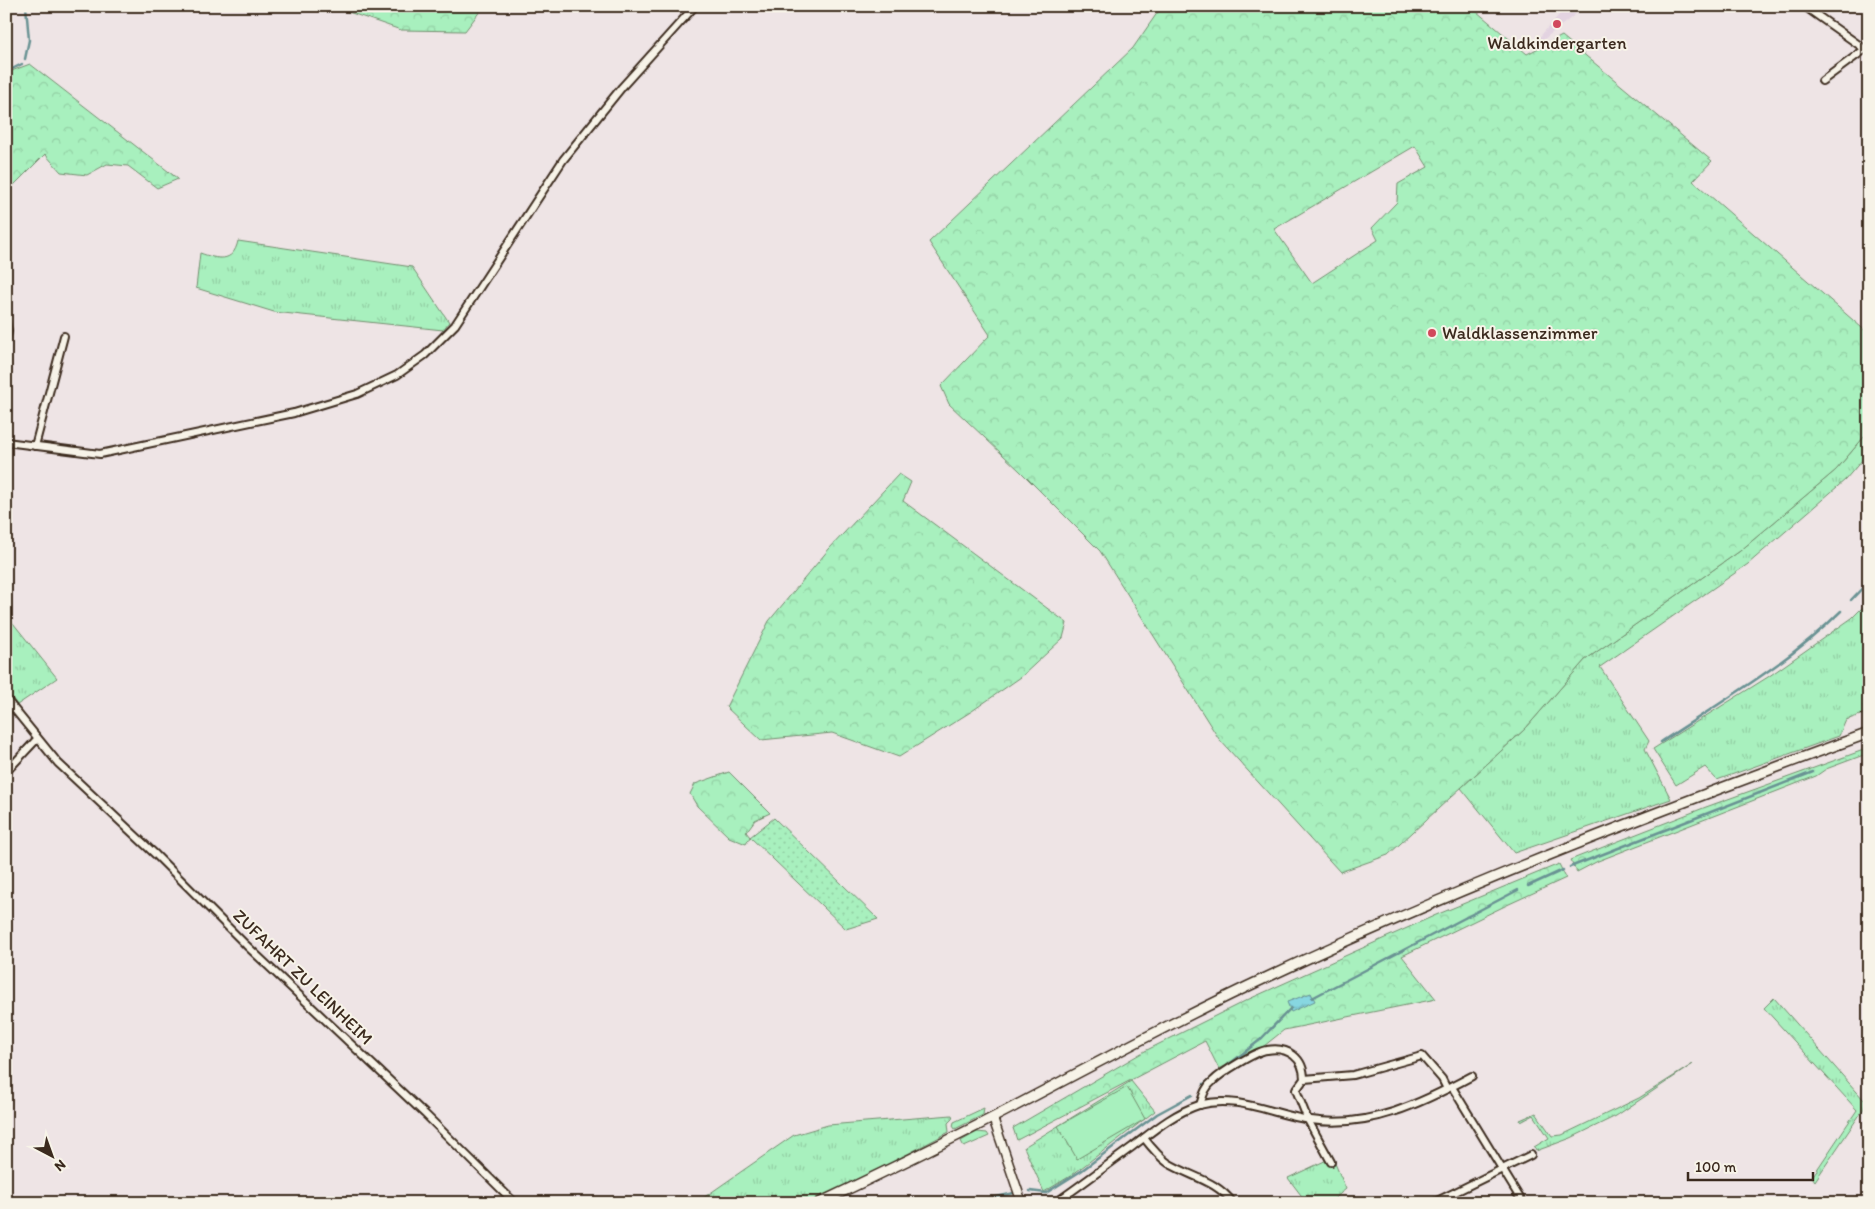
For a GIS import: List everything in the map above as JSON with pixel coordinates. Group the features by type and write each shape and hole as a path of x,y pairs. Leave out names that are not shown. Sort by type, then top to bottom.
{"main road":[{"path":"819,1203 993,1118 1153,1033 1364,933 1556,852 1682,802 1869,733"}],"street":[{"path":"6,442 100,454 294,413 358,394 397,375 425,355 455,325 563,160 622,88 695,6"},
{"path":"1804,6 1868,49 1822,81"},
{"path":"6,322 8,331 6,341"},
{"path":"35,446 64,336"},
{"name":"ZUFAHRT ZU LEINHEIM","path":"6,699 37,739 69,774 156,855 246,945 425,1114 515,1203"},
{"path":"6,772 37,739"},
{"path":"1200,1105 1205,1089 1213,1080 1266,1050 1285,1050 1293,1054 1302,1065 1304,1079 1296,1090 1308,1120 1331,1162"},
{"path":"1304,1079 1361,1074 1422,1056 1450,1088 1523,1203"},
{"path":"1055,1203 1174,1116 1200,1105 1238,1102 1308,1120 1331,1123 1362,1120 1404,1109 1472,1076"},
{"path":"993,1118 1022,1203"},
{"path":"1144,1138 1156,1153 1168,1162 1208,1181 1219,1188 1233,1203"},
{"path":"1433,1203 1531,1155"}],"shaded area":[{"name":"Waldkindergarten","path":"1567,6 1586,6 1538,44 1535,42"}],"green space":[{"path":"331,6 484,6 465,31 401,30"},
{"path":"1162,6 1470,6 1527,54 1562,36 1712,161 1693,181 1869,334 1869,431 1836,470 1740,551 1585,660 1526,728 1388,855 1340,872 1219,739 1100,551 1020,471 949,404 941,386 990,335 929,242 1133,48","holes":["1415,146 1428,167 1398,184 1397,202 1372,228 1378,240 1312,283 1274,229"]},
{"path":"30,64 178,179 157,188 128,166 107,164 87,175 61,172 45,154 6,193 6,73"},
{"path":"238,241 412,267 449,322 443,330 274,312 196,288 200,253 224,258 232,253"},
{"path":"1869,431 1869,452 1845,480 1748,564 1600,667 1649,741 1645,749 1671,799 1514,853 1461,788 1526,728 1585,660 1740,551 1836,470"},
{"path":"899,474 911,482 903,501 1067,623 1063,638 1021,677 972,711 899,757 832,733 761,740 726,707 769,621 829,549"},
{"path":"1869,601 1869,712 1846,720 1839,736 1717,780 1705,767 1676,785 1653,749 1768,677 1852,618"},
{"path":"13,623 57,678 17,705 6,689 6,624"},
{"path":"1869,748 1869,753 1826,769 1816,776 1598,861 1577,872 1570,860 1706,807"},
{"path":"729,772 770,813 755,820 746,832 750,837 746,844 729,837 697,806 690,794 695,784"},
{"path":"774,818 878,919 846,929 750,837"},
{"path":"1559,864 1566,878 1402,956 1436,999 1284,1030 1264,1046 1219,1069 1205,1041 1017,1140 1013,1128 1145,1051 1247,1000 1436,915"},
{"path":"1774,998 1864,1100 1869,1095 1869,1101 1815,1181 1812,1177 1857,1110 1764,1008"},
{"path":"1693,1064 1616,1116 1571,1138 1536,1151 1534,1147 1549,1138 1534,1115 1521,1122 1520,1120 1536,1113 1552,1136 1562,1135 1639,1098"},
{"path":"1131,1081 1155,1111 1072,1175 1044,1192 1024,1147"},
{"path":"1127,1087 1145,1119 1077,1159 1058,1126"},
{"path":"984,1108 983,1115 955,1129 953,1126 954,1122"},
{"path":"952,1115 953,1118 948,1123 949,1132 809,1203 696,1203 794,1135 828,1125"},
{"path":"977,1132 987,1133 989,1136 964,1147 961,1141"},
{"path":"1329,1159 1331,1162 1334,1161 1346,1189 1329,1203 1307,1203 1288,1178"}],"water":[{"path":"1311,993 1315,1001 1291,1012 1287,1002"}],"waterway":[{"path":"25,59 29,40 26,6"},
{"path":"6,72 22,64"},
{"path":"1851,600 1869,581"},
{"path":"1661,742 1777,664 1821,630 1841,611"},
{"path":"1570,867 1813,772"},
{"path":"1528,886 1563,870"},
{"path":"1312,998 1518,890"},
{"path":"1204,1084 1260,1040 1291,1008"},
{"path":"1030,1191 1046,1193 1081,1171 1157,1114 1192,1095"},
{"path":"971,1203 1014,1193"}],"place":[{"name":"Waldkindergarten","path":"1557,24"},
{"name":"Waldklassenzimmer","path":"1432,333"}]}
